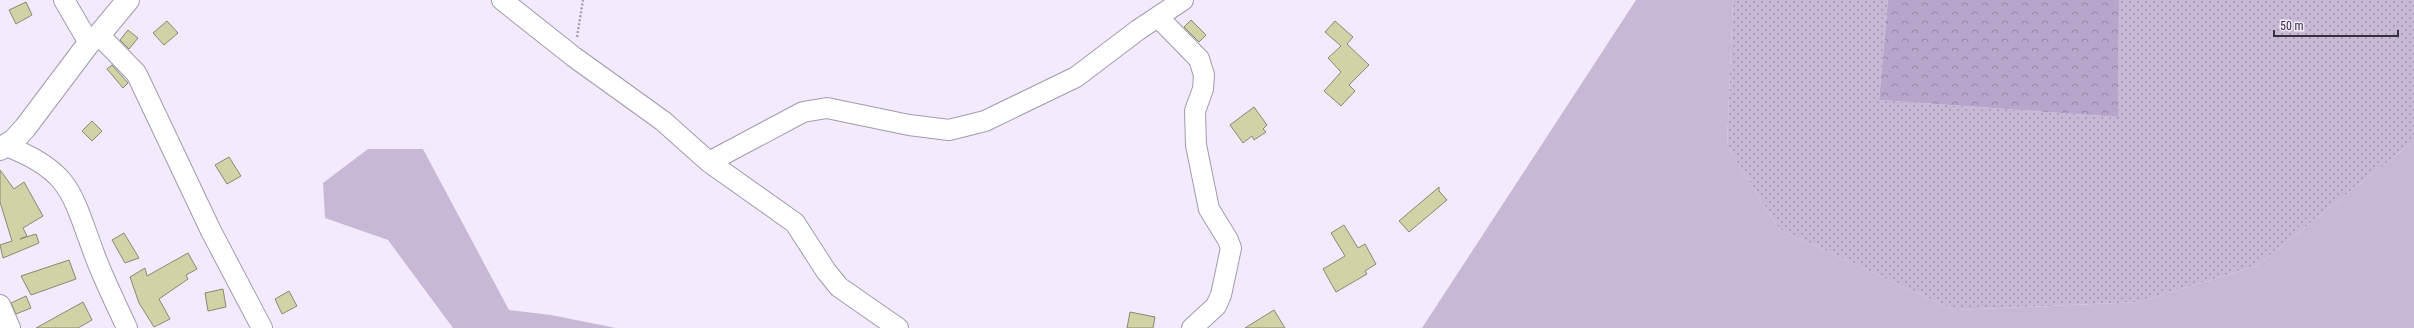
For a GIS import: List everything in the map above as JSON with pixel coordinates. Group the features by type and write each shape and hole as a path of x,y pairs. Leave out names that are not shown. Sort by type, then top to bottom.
{"street":[{"path":"64,0 94,39 136,73 210,231 262,328"},
{"path":"126,328 99,267 80,211 71,194 60,178 43,162 3,148 25,128 94,39 128,0"},
{"path":"502,0 574,57 663,121 709,162 795,223 826,271 839,287 898,328"},
{"path":"709,162 724,156 803,112 827,108 854,112 909,125 949,130 985,121 1076,77 1183,0"},
{"path":"1158,17 1199,59 1204,75 1203,89 1195,111 1196,145 1209,209 1228,240 1231,248 1221,295 1216,306 1192,328"},
{"path":"0,305 10,328"}],"path":[{"path":"574,57 583,0"}],"shaded area":[{"path":"1636,0 1733,0 1727,146 1779,229 1954,310 2139,302 2256,266 2414,141 2414,328 1422,328"},
{"path":"1733,0 1888,0 1879,100 2118,117 2119,0 2414,0 2414,141 2256,266 2139,302 1954,310 1779,229 1727,146"},
{"path":"368,149 423,149 509,310 551,315 616,328 453,328 388,240 325,218 323,183"}],"green space":[{"path":"1888,0 2119,0 2118,117 1879,100"}],"building":[{"path":"26,2 32,15 16,24 9,10"},
{"path":"1191,20 1206,35 1199,42 1184,27"},
{"path":"167,21 178,33 164,45 153,33"},
{"path":"1335,21 1353,37 1347,44 1369,65 1349,85 1355,91 1341,106 1324,91 1341,72 1328,58 1341,46 1325,32"},
{"path":"128,30 138,38 129,49 120,40"},
{"path":"112,65 128,83 123,88 107,69"},
{"path":"1254,107 1267,125 1263,129 1266,132 1254,140 1252,136 1243,143 1230,125"},
{"path":"92,121 102,131 92,141 82,131"},
{"path":"229,157 241,176 227,184 215,165"},
{"path":"0,170 14,189 24,182 43,216 23,228 27,236 20,239 36,234 39,243 3,258 0,245 12,241 0,202"},
{"path":"1439,187 1439,191 1447,200 1409,232 1399,221"},
{"path":"1344,225 1358,248 1365,244 1376,264 1365,271 1367,274 1336,292 1323,269 1345,256 1331,233"},
{"path":"124,233 139,258 125,263 112,240"},
{"path":"188,253 197,269 186,275 188,279 159,299 170,319 154,327 139,303 130,277 145,268 147,276"},
{"path":"69,260 76,279 31,295 21,276"},
{"path":"223,289 226,307 208,311 205,293"},
{"path":"289,291 297,306 282,314 275,299"},
{"path":"26,296 31,308 16,314 11,303"},
{"path":"83,302 92,320 78,328 36,328"},
{"path":"1274,310 1285,328 1245,328"},
{"path":"1130,312 1155,317 1153,328 1127,328"}]}
